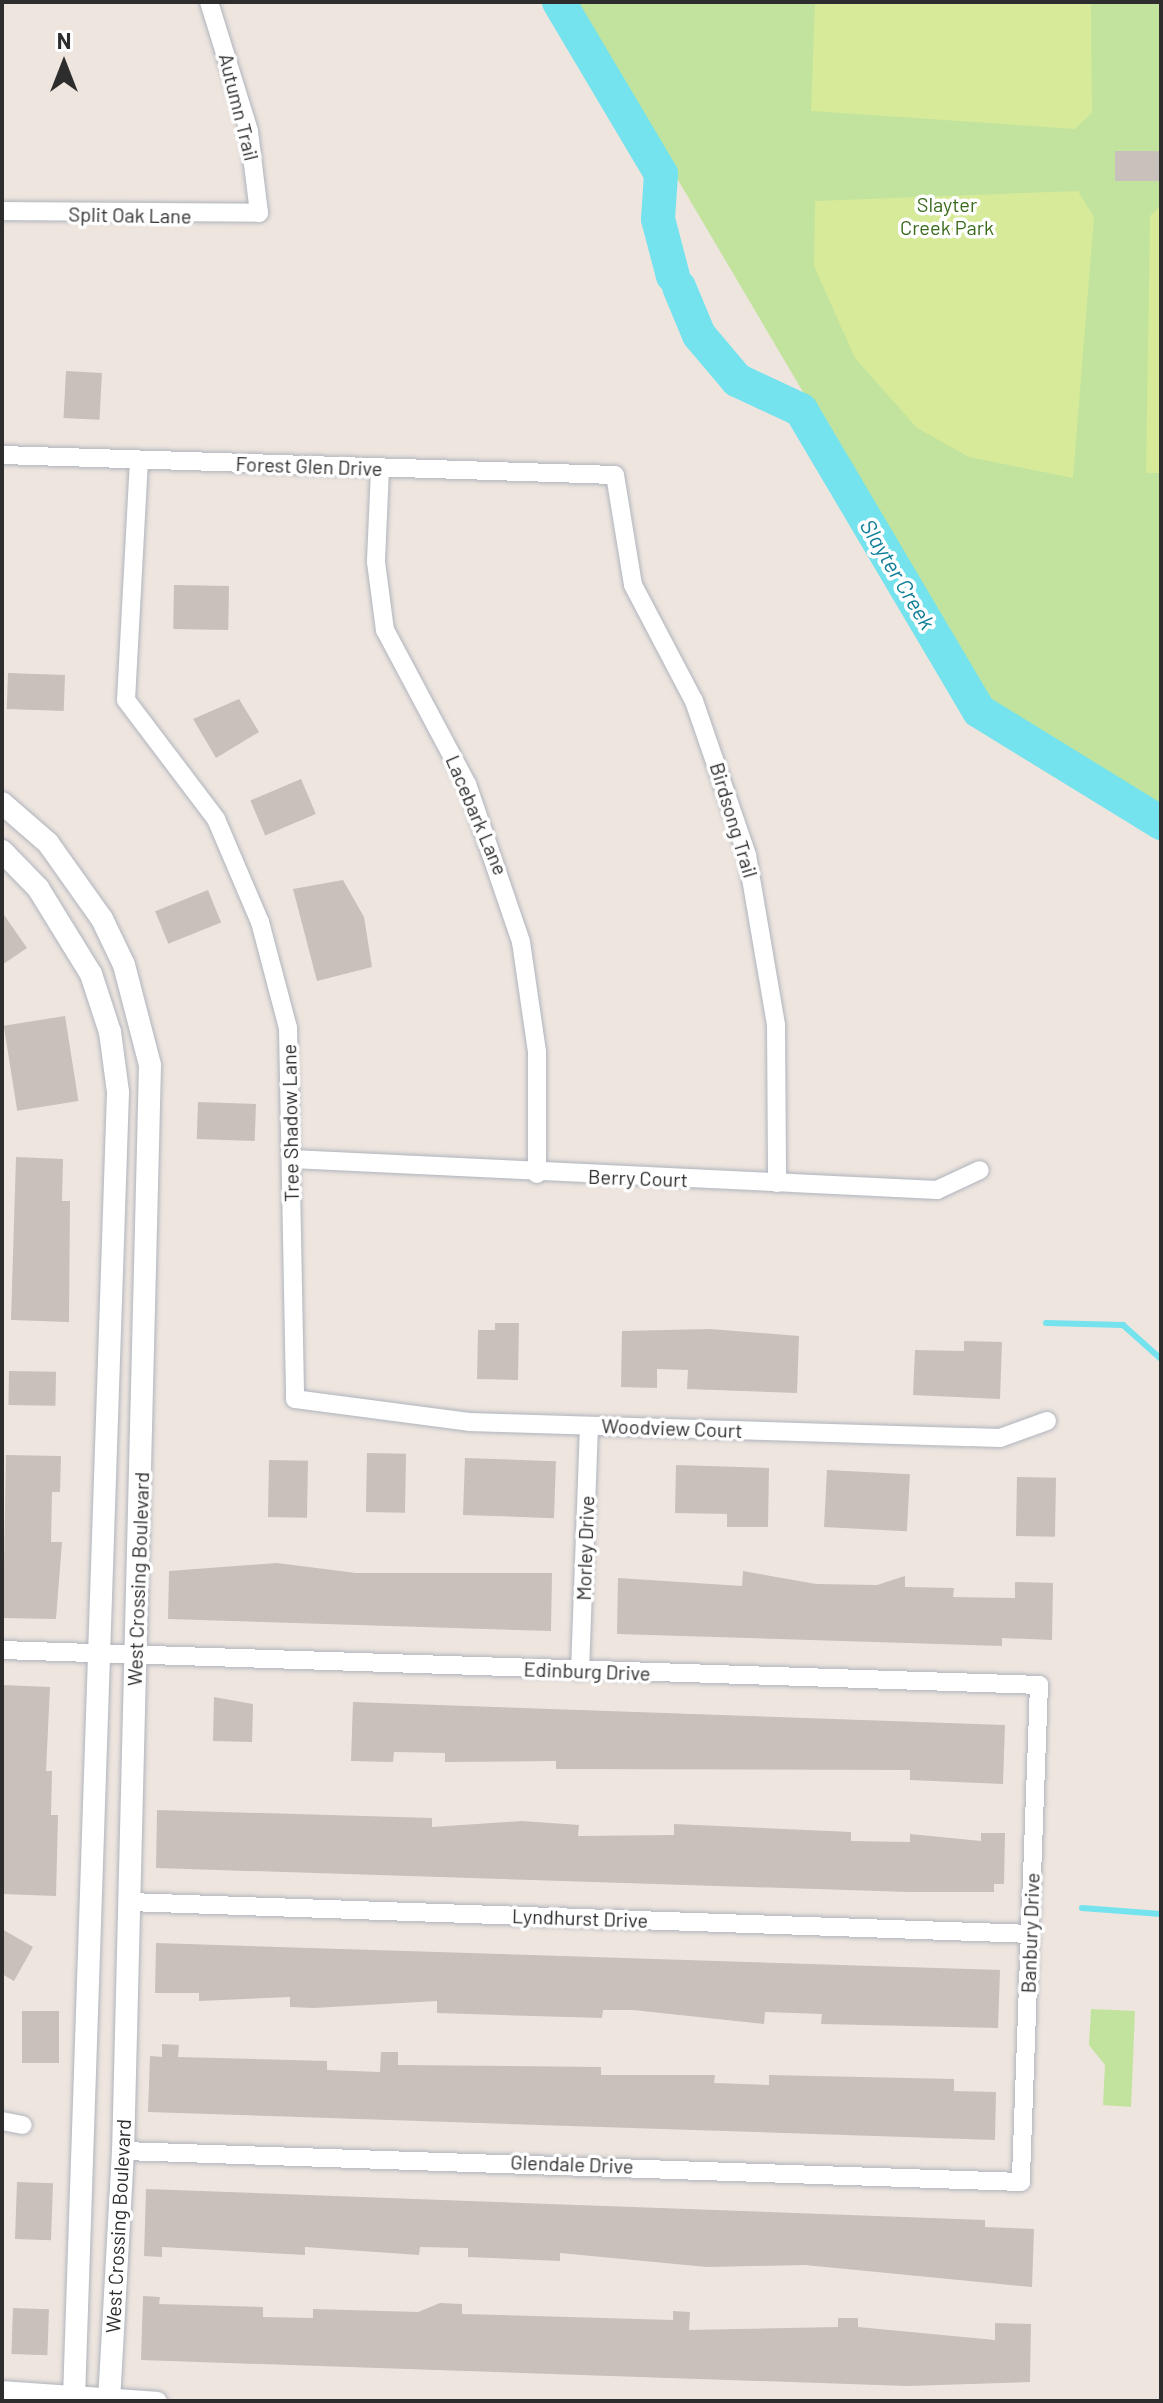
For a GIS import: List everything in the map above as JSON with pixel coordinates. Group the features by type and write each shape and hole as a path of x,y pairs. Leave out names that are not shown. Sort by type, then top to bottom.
{"street":[{"name":"Autumn Trail","path":"209,2 249,131 259,213"},
{"name":"Split Oak Lane","path":"2,211 259,213"},
{"name":"Forest Glen Drive","path":"2,455 615,475"},
{"name":"Tree Shadow Lane","path":"139,460 126,700 205,799 260,922 288,1028 295,1399"},
{"name":"Lacebark Lane","path":"380,469 376,562 385,630 479,811 521,942 537,1052 537,1174"},
{"name":"Birdsong Trail","path":"615,475 633,585 694,701 747,855 776,1025 777,1183"},
{"name":"West Crossing Boulevard","path":"2,803 48,843 102,919 124,965 150,1065 123,2151 109,2400"},
{"name":"West Crossing Boulevard","path":"2,851 75,943 102,1004 115,1063 102,1654 74,2400"},
{"name":"Berry Court","path":"292,1159 537,1174 937,1190 980,1170"},
{"name":"Woodview Court","path":"295,1399 437,1419 589,1426 1009,1438 1047,1421"},
{"name":"Morley Drive","path":"580,1671 589,1426"},
{"name":"Edinburg Drive","path":"2,1650 1039,1685"},
{"name":"Banbury Drive","path":"1021,2182 1039,1685"},
{"name":"Lyndhurst Drive","path":"129,1902 1030,1934"},
{"path":"2,2121 23,2125"},
{"name":"Glendale Drive","path":"123,2151 1021,2182"},
{"path":"2,2390 74,2400 158,2401"}],"green space":[{"name":"Slayter Creek Park","path":"573,2 1161,2 1161,814 993,714"},
{"path":"815,2 1091,2 1092,113 1075,129 811,111"},
{"path":"1078,191 1094,217 1073,478 969,457 917,428 855,358 814,266 815,201"},
{"path":"1161,205 1161,473 1146,473 1150,216"},
{"path":"1091,2009 1135,2011 1131,2107 1103,2105 1105,2065 1089,2045"}],"building":[{"path":"1115,151 1161,151 1161,181 1115,181"},
{"path":"66,371 102,373 99,420 64,418"},
{"path":"174,585 229,586 228,630 173,629"},
{"path":"8,673 65,675 64,711 7,709"},
{"path":"239,699 259,732 216,758 193,719"},
{"path":"301,779 316,814 265,835 250,800"},
{"path":"343,880 364,917 372,967 317,981 293,889"},
{"path":"208,890 221,922 168,944 155,911"},
{"path":"2,912 27,948 2,965"},
{"path":"65,1016 78,1101 17,1111 4,1026"},
{"path":"198,1102 256,1104 255,1141 197,1139"},
{"path":"16,1157 63,1159 62,1201 70,1201 69,1322 11,1320"},
{"path":"495,1323 519,1323 518,1380 477,1379 478,1330 495,1330"},
{"path":"710,1329 799,1336 797,1393 687,1389 688,1370 657,1369 657,1388 621,1387 622,1331"},
{"path":"964,1341 1002,1342 1000,1399 913,1395 915,1350 964,1351"},
{"path":"9,1371 56,1372 55,1406 8,1405"},
{"path":"367,1453 406,1454 405,1513 366,1512"},
{"path":"6,1455 61,1456 60,1492 52,1492 51,1542 62,1542 56,1619 3,1618"},
{"path":"465,1458 556,1461 554,1518 463,1515"},
{"path":"269,1460 308,1461 307,1518 268,1517"},
{"path":"676,1465 769,1468 768,1527 727,1527 727,1514 675,1513"},
{"path":"827,1470 910,1474 907,1531 824,1527"},
{"path":"1017,1477 1056,1478 1055,1537 1016,1536"},
{"path":"277,1563 356,1573 552,1573 551,1631 168,1619 169,1571"},
{"path":"743,1571 816,1584 877,1585 905,1576 905,1587 954,1588 953,1597 1015,1598 1015,1582 1053,1583 1052,1640 1002,1638 1002,1646 617,1634 618,1578 742,1586"},
{"path":"2,1685 50,1687 46,1771 52,1771 51,1815 58,1815 56,1896 2,1894"},
{"path":"214,1697 253,1704 252,1742 213,1741"},
{"path":"353,1702 1005,1725 1003,1784 910,1780 910,1770 556,1769 556,1761 445,1762 445,1753 394,1752 393,1762 351,1761"},
{"path":"157,1810 432,1818 432,1827 522,1821 579,1825 578,1836 674,1835 674,1824 851,1832 851,1841 910,1842 910,1834 981,1841 981,1833 1005,1833 1004,1884 994,1884 994,1892 909,1892 156,1868"},
{"path":"2,1929 33,1947 14,1981 2,1974"},
{"path":"156,1943 1000,1970 998,2028 821,2024 822,2014 765,2012 764,2024 633,2010 603,2010 602,2018 437,2013 437,2001 314,2008 290,2007 290,1997 199,2001 199,1993 155,1993"},
{"path":"22,2011 59,2011 59,2063 22,2063"},
{"path":"162,2044 179,2045 178,2057 327,2061 327,2070 380,2072 381,2052 398,2052 398,2065 601,2067 601,2075 715,2075 714,2083 769,2085 769,2075 954,2079 954,2091 996,2092 995,2140 148,2112 150,2056 162,2057"},
{"path":"17,2182 53,2183 51,2240 15,2239"},
{"path":"146,2189 985,2220 985,2227 1034,2229 1032,2287 805,2265 707,2267 560,2253 560,2261 468,2257 468,2248 420,2247 419,2255 305,2247 305,2255 162,2247 162,2257 144,2256"},
{"path":"143,2296 160,2297 159,2304 263,2307 263,2317 313,2318 313,2309 418,2312 440,2303 462,2304 462,2314 673,2320 673,2311 690,2312 689,2330 838,2327 838,2318 858,2318 858,2327 995,2340 995,2323 1031,2324 1030,2382 907,2386 141,2360"},
{"path":"13,2308 49,2309 47,2355 11,2354"}],"waterway":[{"name":"Slayter Creek","path":"559,2 661,174 658,219 673,276"},
{"name":"Slayter Creek","path":"679,287 699,335 737,380 801,410 979,711 1161,823"},
{"path":"1046,1323 1123,1325 1161,1359"},
{"path":"1082,1908 1161,1914"}]}
